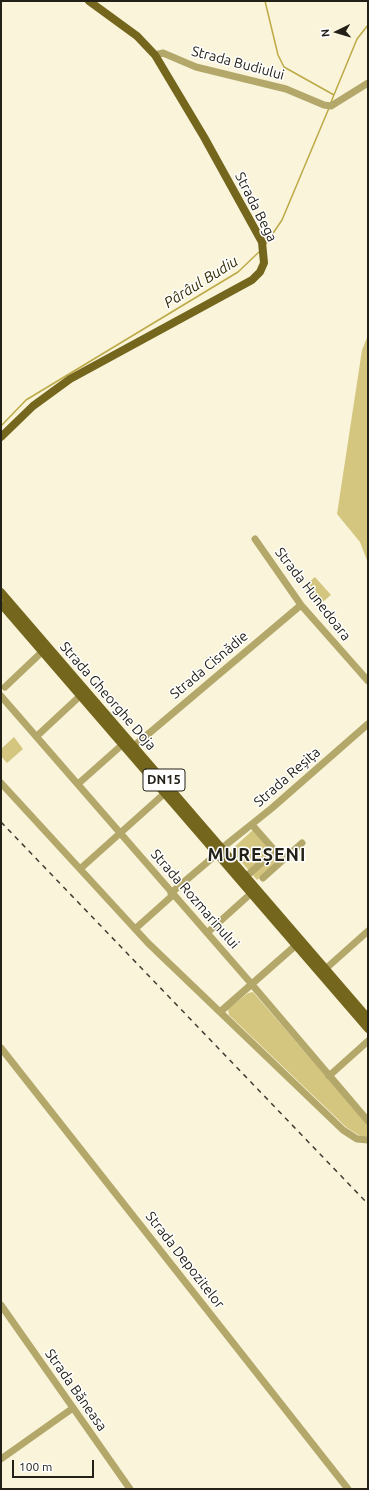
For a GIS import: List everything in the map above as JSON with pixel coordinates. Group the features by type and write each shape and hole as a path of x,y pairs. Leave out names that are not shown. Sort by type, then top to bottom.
{"main road":[{"path":"89,1 137,36 155,55"},
{"name":"Strada Bega","path":"1,437 33,406 70,379 252,280 260,272 264,263 262,242 204,137 155,55"},
{"name":"Strada Gheorghe Doja","path":"1,592 81,695 165,793 220,850 296,946 368,1018"},
{"name":"Strada Gheorghe Doja","path":"1,604 45,648 134,746 323,972 368,1029"}],"street":[{"name":"Strada Budiului","path":"155,55 163,53 203,69 286,89 324,105 335,105 368,83"},
{"name":"Strada Hunedoara","path":"255,539 302,605 368,681"},
{"name":"Strada Cisnădie","path":"134,746 302,605"},
{"path":"5,687 45,648"},
{"path":"37,736 81,695"},
{"name":"Strada Rozmarinului","path":"1,696 252,984 368,1121"},
{"name":"Strada Reșița","path":"135,929 220,850 272,808 368,724"},
{"path":"78,784 123,744"},
{"path":"1,782 135,929 220,1012 343,1130 357,1139 368,1140"},
{"path":"80,869 165,793"},
{"path":"254,827 283,860"},
{"path":"263,878 302,843"},
{"path":"250,873 275,851"},
{"path":"207,933 247,897"},
{"path":"323,972 368,931"},
{"path":"220,1012 296,946"},
{"path":"329,1076 368,1041"},
{"name":"Strada Depozitelor","path":"1,1048 348,1489"},
{"name":"Strada Băneasa","path":"1,1305 130,1489"},
{"path":"1,1459 73,1408"}],"shaded area":[{"path":"368,335 368,563 360,542 337,514 362,350"},
{"path":"315,577 331,595 319,605 304,586"},
{"path":"14,737 23,749 7,763 1,756 1,749"},
{"path":"254,829 280,859 257,880 231,850"},
{"path":"253,992 368,1125 368,1137 360,1136 346,1127 229,1015 228,1009 248,993"}],"waterway":[{"path":"265,1 278,55 284,67 334,95"},
{"name":"Pârâul Budiu","path":"331,102 357,39 368,25"},
{"name":"Pârâul Budiu","path":"265,245 282,220 329,108"},
{"name":"Pârâul Budiu","path":"1,426 26,400 238,272 260,251"}],"railway":[{"path":"1,822 368,1204"}],"district":[{"name":"MUREȘENI","path":"257,855"}]}
